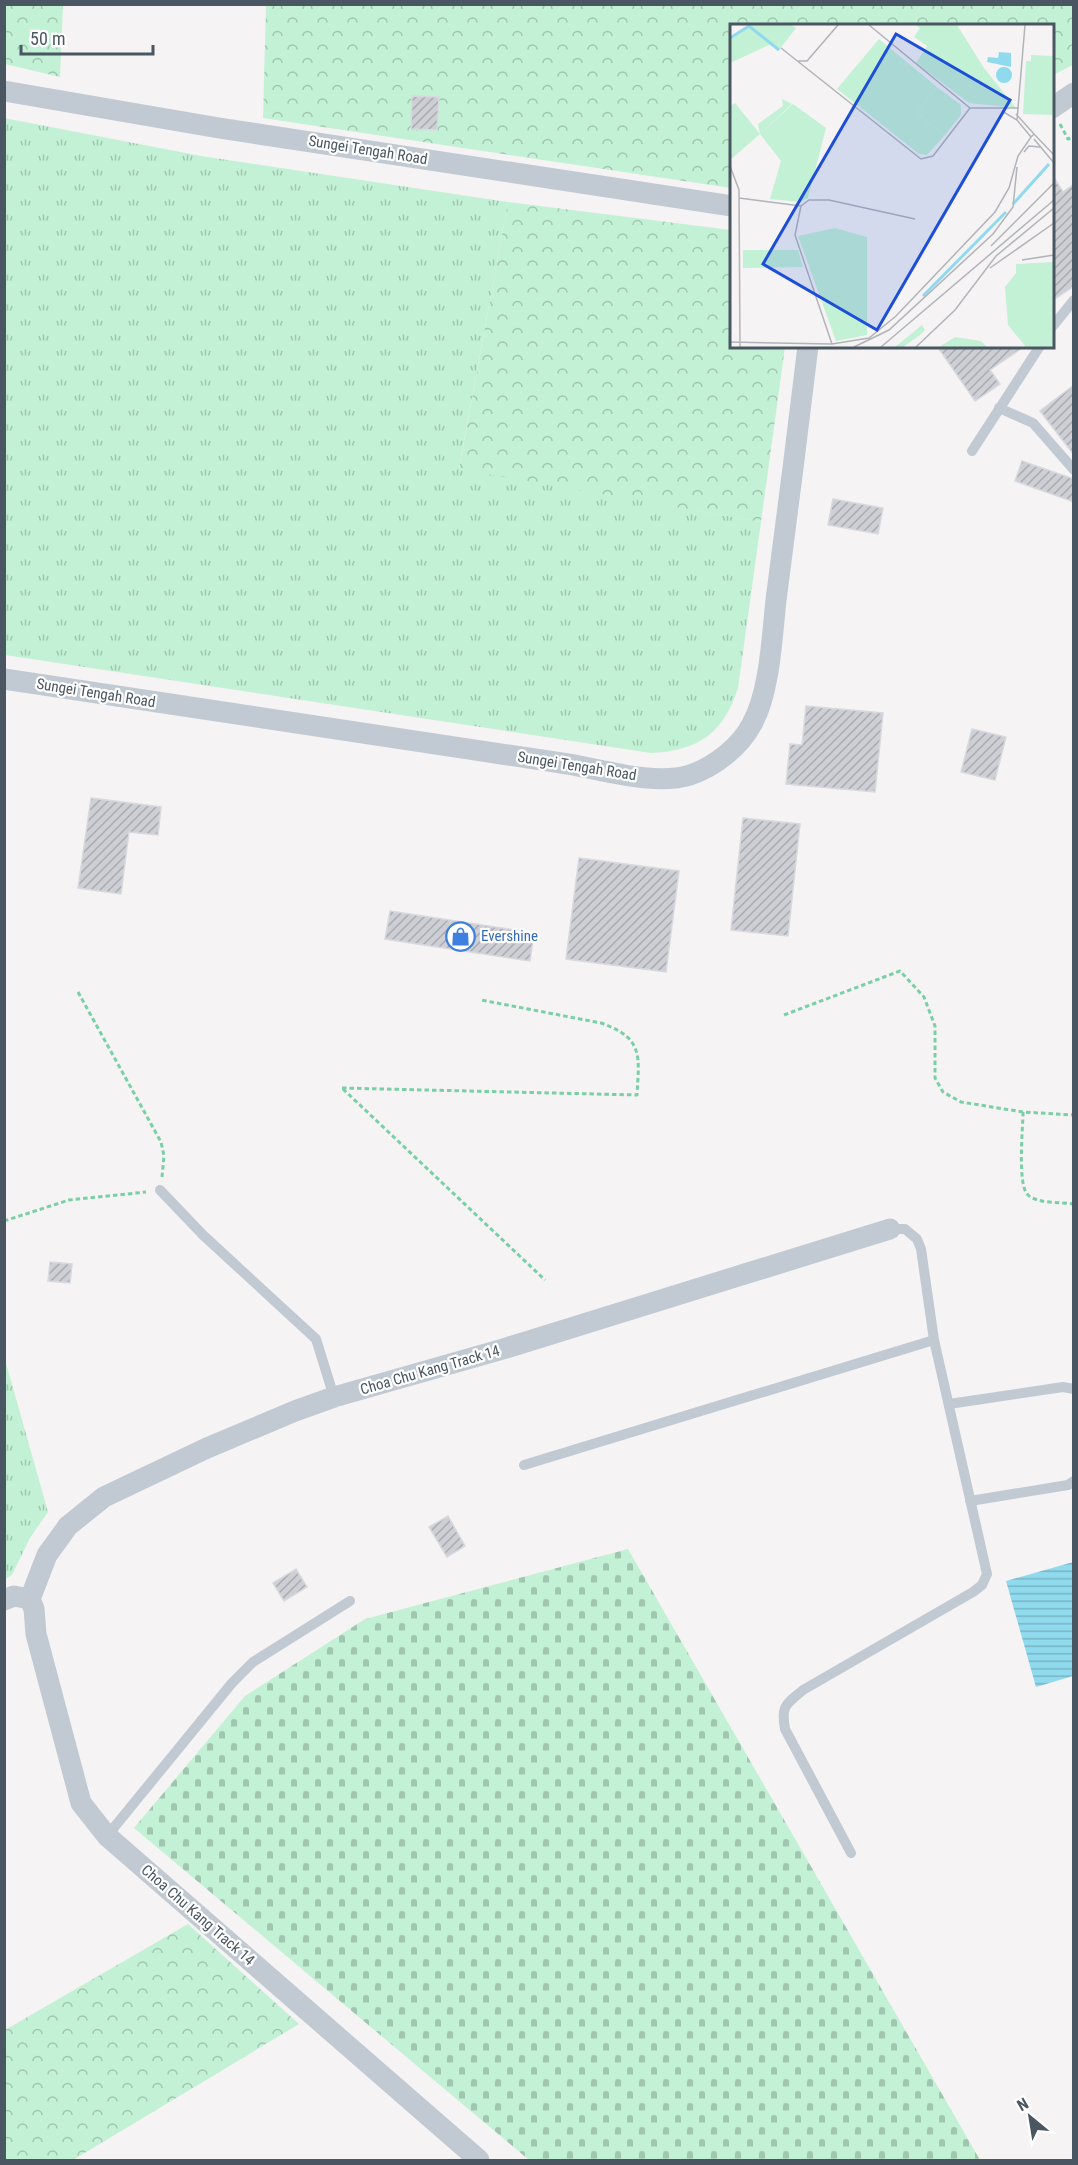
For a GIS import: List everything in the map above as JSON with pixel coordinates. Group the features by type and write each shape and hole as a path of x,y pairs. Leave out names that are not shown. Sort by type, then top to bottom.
{"street":[{"name":"Sungei Tengah Road","path":"4,91 219,128 730,206"},
{"path":"1054,108 1074,93"},
{"path":"1054,109 1074,107"},
{"name":"Sungei Tengah Road","path":"4,679 650,778 689,775 727,754 742,739 752,724 760,705 774,616 808,348"},
{"name":"Choa Chu Kang Track 14","path":"479,2160 107,1836 81,1803 36,1634 34,1609 30,1599 46,1555 68,1526 104,1497 207,1448 295,1411 334,1397 503,1349 890,1229"},
{"path":"4,1600 14,1596 30,1599"}],"lane":[{"path":"1054,322 1074,300"},
{"path":"972,451 1039,348"},
{"path":"999,408 1033,423 1074,470"},
{"path":"160,1190 203,1235 316,1339 334,1397"},
{"path":"851,1852 785,1729 782,1714 788,1703 803,1690 973,1593 982,1585 987,1574 934,1340 921,1249 917,1239 904,1229 890,1229"},
{"path":"524,1465 934,1340"},
{"path":"949,1404 1064,1387 1074,1389"},
{"path":"969,1502 1068,1485 1074,1481"},
{"path":"107,1836 200,1721 253,1662 350,1600"}],"path":[{"path":"784,1015 900,971 924,997 935,1026 935,1078 943,1092 961,1102 1023,1112 1074,1115"},
{"path":"4,1221 69,1200 160,1190 164,1156 161,1142 78,992"},
{"path":"481,1000 601,1023 619,1029 632,1041 639,1060 637,1095 342,1088 545,1280"},
{"path":"1023,1112 1022,1182 1026,1194 1037,1200 1074,1204"}],"green space":[{"path":"5,4 63,5 60,77 5,64"},
{"path":"266,5 1073,5 1073,65 1054,74 1054,24 730,24 730,188 263,118"},
{"path":"4,118 201,156 508,202 459,468 761,522 738,688 732,704 717,728 707,737 682,748 651,753 5,655"},
{"path":"508,202 730,230 730,348 785,348 761,522 459,469"},
{"path":"4,1356 48,1512 30,1538 12,1575 5,1579"},
{"path":"628,1549 980,2160 529,2160 134,1828 245,1696 365,1619"},
{"path":"188,1924 299,2024 73,2160 5,2160 5,2030"}],"water":[{"path":"1073,1562 1073,1676 1036,1687 1006,1581"}],"building":[{"path":"412,96 439,97 437,130 411,129"},
{"path":"1054,178 1063,192 1074,184 1074,286 1054,299"},
{"path":"938,348 1022,348 990,370 1000,384 975,401"},
{"path":"1074,385 1074,455 1040,411"},
{"path":"1022,461 1074,479 1074,502 1015,481"},
{"path":"833,499 883,508 878,534 828,525"},
{"path":"806,706 883,713 875,792 786,784 790,744 802,745"},
{"path":"972,729 1006,737 995,780 961,772"},
{"path":"91,798 161,807 158,835 129,832 121,894 78,888"},
{"path":"743,818 800,824 788,936 731,930"},
{"path":"579,858 679,871 666,972 566,959"},
{"name":"Evershine","path":"390,911 534,933 530,961 385,939"},
{"path":"50,1262 72,1264 70,1283 48,1281"},
{"path":"448,1516 465,1546 447,1557 429,1527"},
{"path":"296,1569 307,1587 284,1601 273,1583"}],"place":[{"name":"Evershine","path":"460,936"}]}
